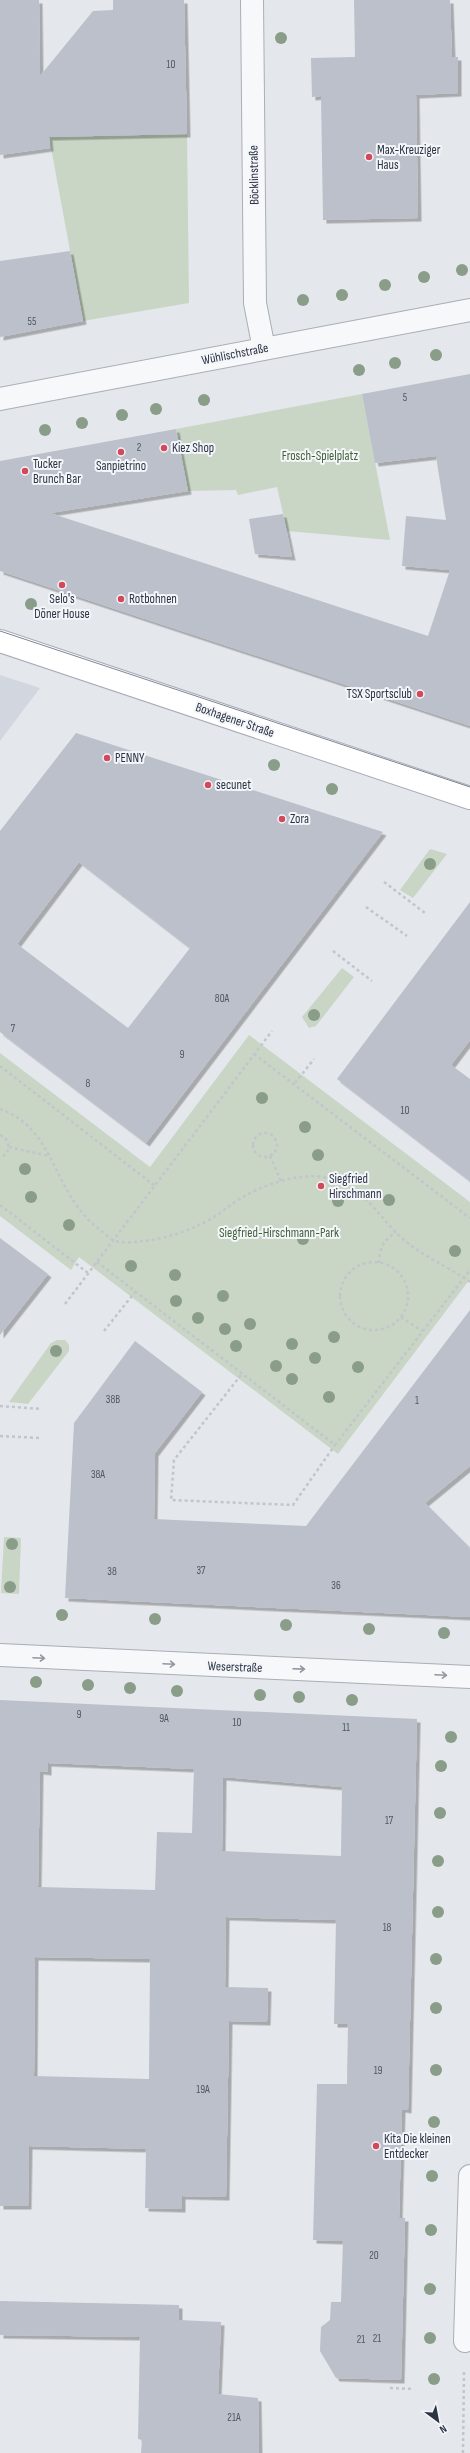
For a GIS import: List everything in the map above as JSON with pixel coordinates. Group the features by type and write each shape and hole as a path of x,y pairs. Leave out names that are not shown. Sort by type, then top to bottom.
{"street":[{"name":"Böcklinstraße","path":"252,0 255,303 264,349"},
{"name":"Wühlischstraße","path":"0,399 470,310"},
{"name":"Boxhagener Straße","path":"0,641 470,798"},
{"name":"Weserstraße","path":"0,1655 470,1676"},
{"path":"465,2341 470,2176"}],"path":[{"path":"384,882 425,913"},
{"path":"366,907 407,936"},
{"path":"333,951 372,981"},
{"path":"65,1304 272,1031"},
{"path":"254,1054 295,1083 470,1218"},
{"path":"295,1083 314,1059"},
{"path":"0,1066 155,1186"},
{"path":"0,1109 16,1114 34,1131 50,1156 64,1189 85,1218 114,1240 131,1243 162,1239 204,1223 242,1198 281,1181 316,1175 344,1183 361,1195 404,1240 470,1282"},
{"path":"0,1135 7,1140 9,1147 6,1154 0,1158"},
{"path":"261,1135 272,1136 276,1142 276,1149 270,1156 260,1156 255,1151 255,1140 261,1135"},
{"path":"9,1147 50,1156"},
{"path":"270,1156 281,1181"},
{"path":"0,1205 88,1273"},
{"path":"378,1263 380,1248 385,1240 396,1232"},
{"path":"97,1262 241,1375 335,1445"},
{"path":"368,1262 378,1263 390,1266 399,1273 406,1283 408,1295 406,1306 401,1317 383,1329 362,1328 352,1322 341,1304 340,1293 348,1274 368,1262"},
{"path":"241,1375 174,1460 171,1500 293,1505 335,1445 470,1270"},
{"path":"104,1331 135,1292"},
{"path":"401,1317 422,1331"},
{"path":"0,1406 42,1409"},
{"path":"0,1436 40,1438"},
{"path":"463,2453 465,2341"},
{"path":"390,2388 414,2389"}],"shaded area":[{"path":"0,675 40,688 0,741"}],"green space":[{"path":"187,134 189,303 83,321 49,137"},
{"name":"Frosch-Spielplatz","path":"362,394 390,540 287,531 277,487 238,495 236,490 188,491 176,429"},
{"path":"430,849 447,854 413,898 400,890"},
{"path":"342,968 354,977 316,1026 309,1028 302,1017"},
{"name":"Siegfried-Hirschmann-Park","path":"249,1035 470,1202 470,1279 338,1454 79,1257 71,1270 0,1216 0,1053 150,1167"},
{"path":"57,1340 65,1340 69,1345 69,1351 28,1404 9,1402 51,1343"},
{"path":"4,1537 21,1538 19,1594 1,1593"}],"building":[{"path":"0,0 39,0 40,76 93,11 113,10 113,0 184,0 187,134 49,137 50,148 0,155"},
{"name":"Max-Kreuziger Haus","path":"354,0 450,0 452,57 458,57 458,93 416,95 418,218 323,220 321,96 312,97 311,58 355,57"},
{"path":"70,251 83,321 0,337 0,261"},
{"path":"470,374 470,726 0,571 0,461 176,429 188,491 50,513 428,636 450,570 402,566 406,516 446,520 436,456 375,463 362,394"},
{"path":"283,514 292,557 255,554 249,519"},
{"path":"76,733 383,832 146,1143 0,1032 0,831","holes":["79,862 190,948 128,1028 17,944"]},
{"path":"470,902 470,1040 451,1065 470,1079 470,1181 337,1079"},
{"path":"0,1238 48,1274 0,1335"},
{"path":"470,1310 470,1466 425,1503 470,1548 470,1617 65,1598 74,1423 135,1341 202,1392 155,1453 154,1519 306,1526"},
{"path":"0,1700 417,1719 408,2110 402,2109 399,2218 405,2218 401,2380 336,2378 320,2351 321,2327 330,2320 331,2302 341,2302 343,2241 313,2240 317,2084 347,2084 348,2024 334,2024 336,1920 226,1917 225,1987 268,1988 267,2022 229,2021 226,2197 182,2196 182,2209 145,2208 146,2149 29,2146 28,2206 0,2206","holes":["48,1763 194,1769 192,1833 157,1832 155,1890 38,1887 40,1771 48,1772","223,1777 342,1787 341,1856 222,1851","35,1957 150,1959 149,2079 34,2076"]},
{"path":"0,2301 179,2305 179,2320 221,2322 218,2394 258,2398 259,2453 141,2453 142,2440 138,2439 140,2337 0,2335"}],"tram line":[{"path":"0,631 470,787"}],"place":[{"name":"Max-Kreuziger Haus","path":"369,157"},
{"name":"Kiez Shop","path":"164,448"},
{"name":"Sanpietrino","path":"121,452"},
{"name":"Tucker Brunch Bar","path":"25,471"},
{"name":"Selo's Döner House","path":"62,585"},
{"name":"Rotbohnen","path":"121,599"},
{"name":"TSX Sportsclub","path":"420,694"},
{"name":"PENNY","path":"107,758"},
{"name":"secunet","path":"208,785"},
{"name":"Zora","path":"282,819"},
{"name":"Siegfried Hirschmann","path":"321,1186"},
{"name":"Kita Die kleinen Entdecker","path":"376,2146"}]}
